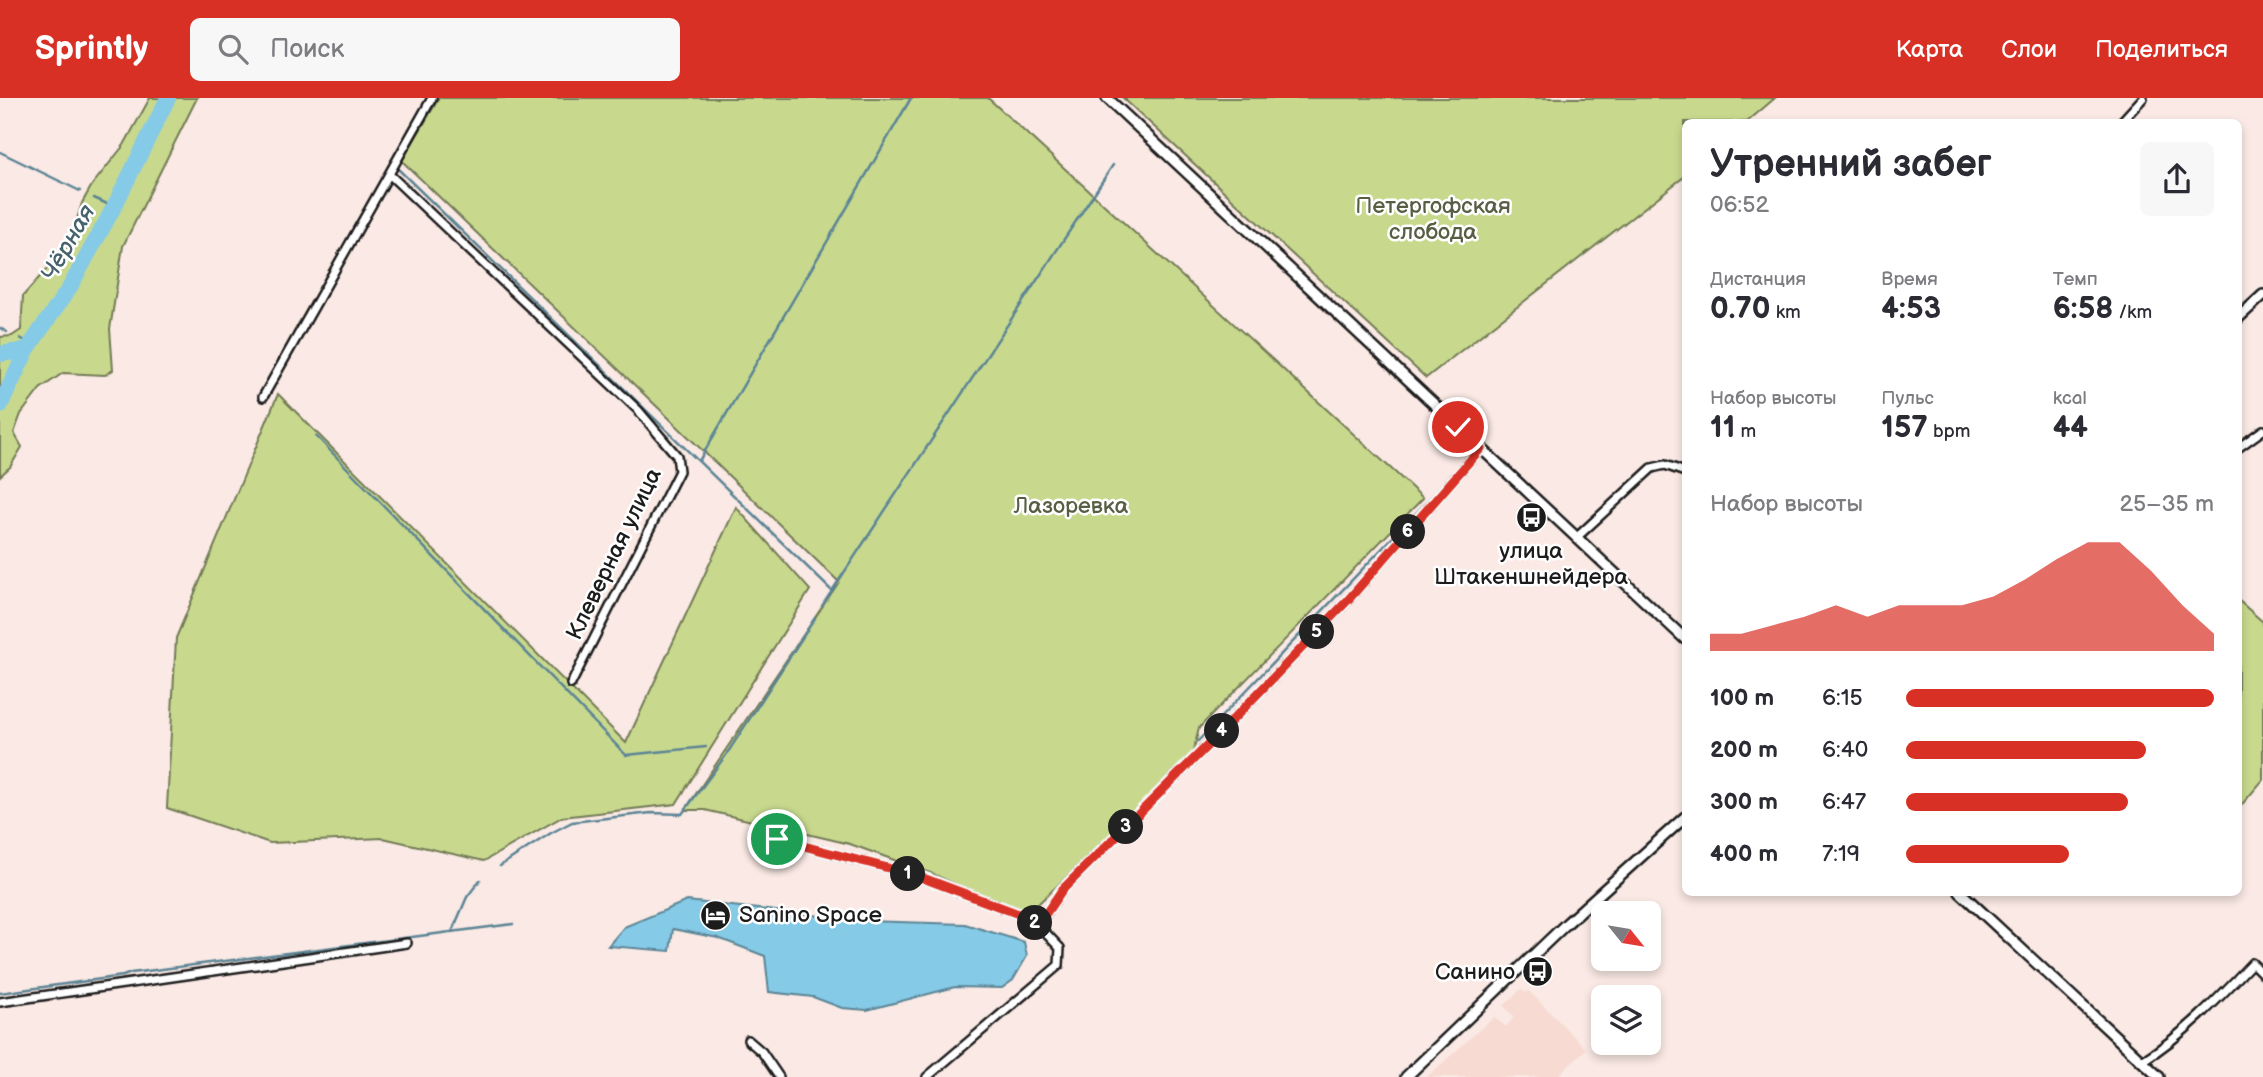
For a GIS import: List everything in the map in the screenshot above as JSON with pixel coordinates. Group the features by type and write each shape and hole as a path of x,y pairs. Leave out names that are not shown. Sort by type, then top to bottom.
{"street":[{"path":"263,397 432,98"},
{"path":"1107,98 1682,636"},
{"path":"2124,119 2143,98"},
{"name":"Клеверная улица","path":"390,175 638,410 677,456 679,471 571,684"},
{"path":"2242,314 2263,295"},
{"path":"2242,445 2263,430"},
{"path":"1038,925 1062,890 1339,610 1481,448"},
{"path":"1576,538 1652,468 1665,465 1682,471"},
{"path":"1406,1077 1566,924 1682,820"},
{"path":"777,839 915,875 1024,916 1038,925 1060,948 1059,965 927,1077"},
{"path":"1964,896 2159,1077"},
{"path":"0,1002 407,943"},
{"path":"2142,1061 2167,1046 2252,963 2263,974"},
{"path":"748,1040 762,1052 779,1077"}],"shaded area":[{"path":"1521,989 1526,993 1529,991 1586,1049 1556,1077 1427,1077 1494,1017 1506,1027 1514,1017 1504,1006"}],"green space":[{"path":"150,98 197,98 123,246 110,329 113,370 105,375 63,373 40,389 21,414 14,433 22,447 10,467 0,476 0,337 12,336 21,330 23,296 52,263 63,255 82,203 92,185 124,145"},
{"name":"Лазоревка","path":"439,98 988,98 1423,498 1199,728 1191,761 1025,916 933,874 850,844 705,810 685,810 839,582 402,161"},
{"name":"Петергофская слобода","path":"1123,98 1775,98 1750,119 1682,119 1682,178 1426,378"},
{"path":"278,394 626,743 736,507 810,590 676,804 562,817 484,861 383,838 270,843 167,808 176,638"},
{"path":"2242,604 2263,622 2263,780 2242,804"}],"water":[{"path":"687,901 865,921 965,924 1024,942 1027,956 1013,980 1002,988 955,987 867,1010 842,1008 813,997 769,992 765,956 718,938 673,929 670,951 608,946 624,927"}],"waterway":[{"name":"Чёрная","path":"0,406 27,350 70,287 114,207 168,98"},
{"path":"699,461 911,98"},
{"path":"0,152 80,191"},
{"path":"822,606 1113,165"},
{"path":"397,168 832,591"},
{"path":"94,198 114,207"},
{"path":"0,328 7,332"},
{"path":"20,338 31,344"},
{"path":"0,354 27,350"},
{"path":"316,436 626,755 706,747"},
{"path":"1198,741 1461,466"},
{"path":"500,866 572,822 651,813 682,814 726,755 815,618"},
{"path":"452,932 467,897 480,880"},
{"path":"0,993 131,973 513,924"}],"place":[{"name":"улица Штакеншнейдера","path":"1531,517"},
{"name":"Sanino Space","path":"716,915"},
{"name":"Санино","path":"1538,972"}],"route":[{"path":"777,839 915,875 1024,916 1038,925 1062,890 1215,738 1348,600 1481,448 1458,427"}]}
